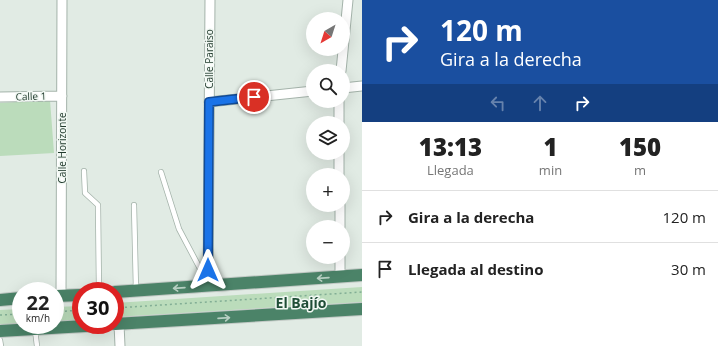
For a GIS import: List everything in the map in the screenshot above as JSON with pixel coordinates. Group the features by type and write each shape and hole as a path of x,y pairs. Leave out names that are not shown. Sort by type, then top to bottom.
{"highway":[{"path":"124,291 362,275"},
{"path":"0,300 12,299"},
{"path":"124,324 362,309"},
{"path":"0,331 12,330"}],"street":[{"name":"Calle Horizonte","path":"58,282 62,96 62,0"},
{"name":"Calle Paraiso","path":"208,286 210,0"},
{"path":"342,64 348,0"},
{"path":"350,87 362,86"},
{"path":"209,102 306,92"},
{"name":"Calle 1","path":"0,97 62,96"},
{"path":"340,264 340,277"},
{"path":"118,334 120,346"}],"lane":[{"path":"84,171 85,193 98,205 99,282"},
{"path":"161,172 179,229 208,286"},
{"path":"134,205 136,290"},
{"path":"35,334 36,346"},
{"path":"0,340 1,346"}],"path":[{"path":"124,307 362,292"},
{"path":"0,315 12,314"}],"green space":[{"path":"50,100 54,153 0,156 0,103"},
{"path":"362,287 362,302 124,316 124,302"},
{"path":"72,306 72,321 64,321 64,307"},
{"path":"12,309 12,325 0,326 0,310"}],"district":[{"name":"El Bajío","path":"301,302"}],"route":[{"path":"208,270 209,102 254,97"}]}
